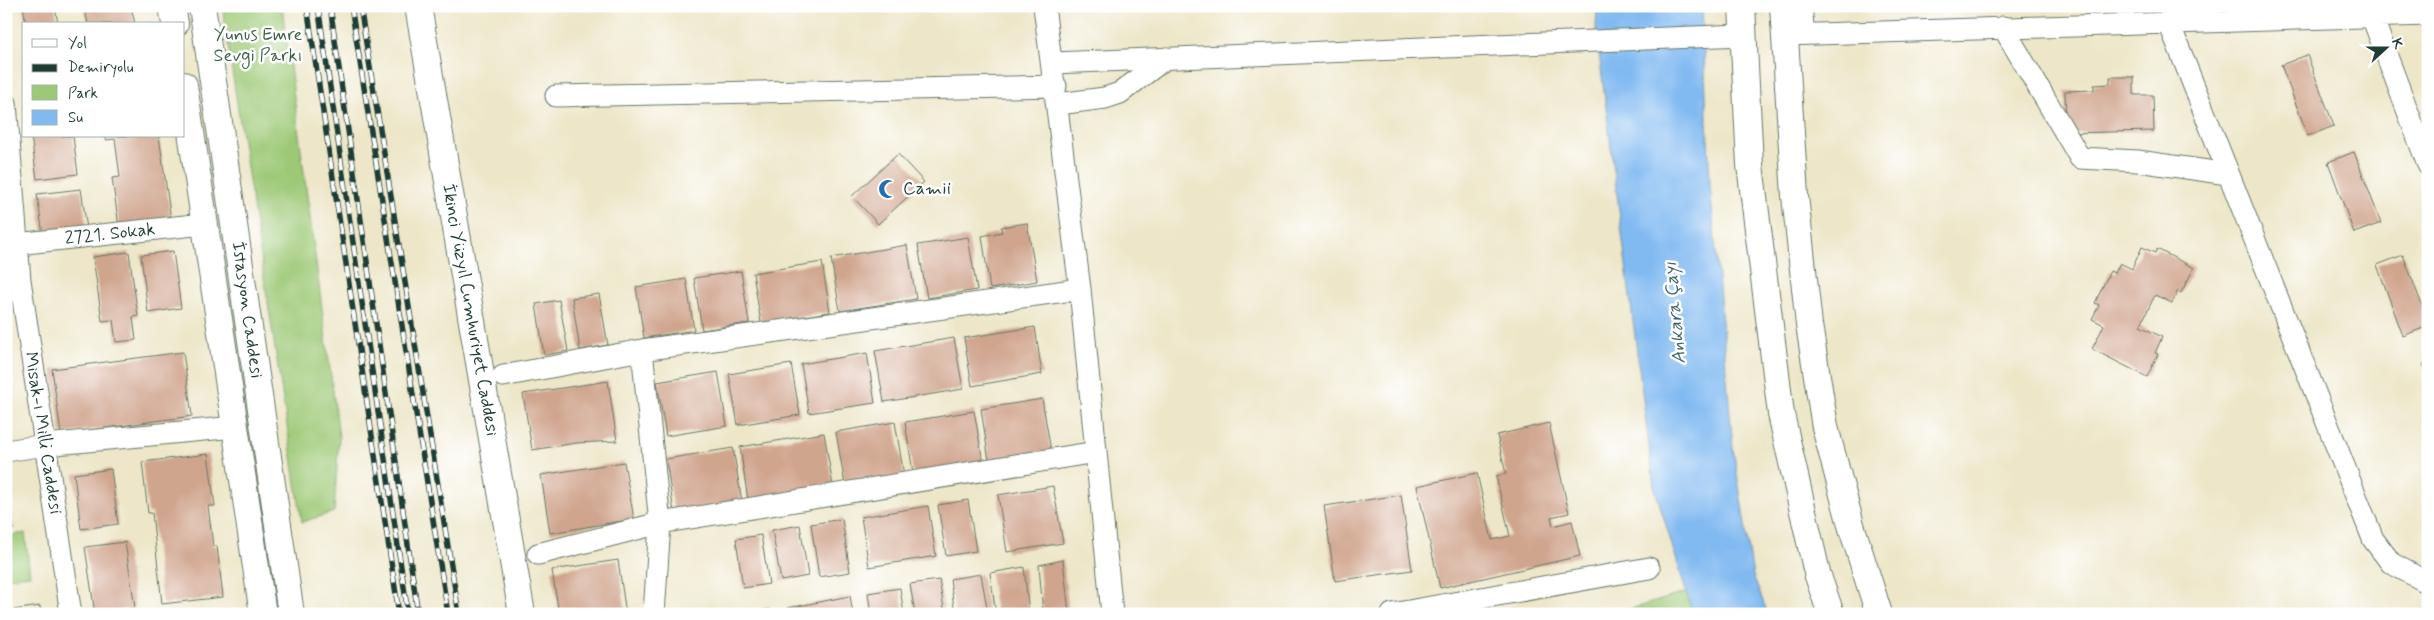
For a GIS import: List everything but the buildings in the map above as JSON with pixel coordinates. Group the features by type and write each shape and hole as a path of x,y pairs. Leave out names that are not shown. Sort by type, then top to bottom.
{"main road":[{"path":"172,6 175,22"},
{"name":"İstasyon Caddesi","path":"202,6 291,614"},
{"name":"İkinci Yüzyıl Cumhuriyet Caddesi","path":"418,6 522,614"},
{"path":"1742,6 1750,165 1781,414 1817,573 1831,614"},
{"path":"1783,6 1794,34 1796,206 1809,325 1825,427 1879,614"},
{"path":"1743,35 1794,34"},
{"name":"İstasyon Caddesi","path":"185,92 263,614"}],"street":[{"path":"1044,6 1053,63 1080,289 1112,614"},
{"path":"1801,6 1794,34 2003,27 2131,15 2169,23 2370,11 2428,15"},
{"path":"2370,11 2428,165"},
{"path":"2169,23 2373,539 2391,563 2428,583"},
{"path":"2003,27 2080,158 2138,161 2228,174"},
{"path":"1053,63 1743,35"},
{"path":"556,96 1057,95 1105,98 1120,93 1166,58"},
{"name":"Misak-ı Milli Caddesi","path":"6,103 16,244 13,281 45,445 70,614"},
{"name":"2721. Sokak","path":"16,244 204,224"},
{"path":"503,376 642,350 1080,289"},
{"path":"642,350 660,523 654,614"},
{"path":"6,451 45,445 235,427"},
{"path":"538,554 660,523 1096,452"},
{"path":"1392,614 1649,568"}],"green space":[{"name":"Yunus Emre Sevgi Parkı","path":"222,6 282,6 339,437 334,512 302,522"},
{"path":"25,533 30,575 6,578 6,536"},
{"path":"1687,592 1693,614 1621,614 1621,612"}],"water":[{"name":"Ankara Çayı","path":"1597,6 1702,6 1710,184 1733,448 1753,576 1768,614 1693,614 1654,486 1596,29"}],"railway":[{"path":"307,6 399,614"},
{"path":"318,6 408,614"},
{"path":"330,6 418,614"},
{"path":"351,6 448,614"},
{"path":"360,6 459,614"}],"place":[{"name":"Camii","path":"888,189"}]}
